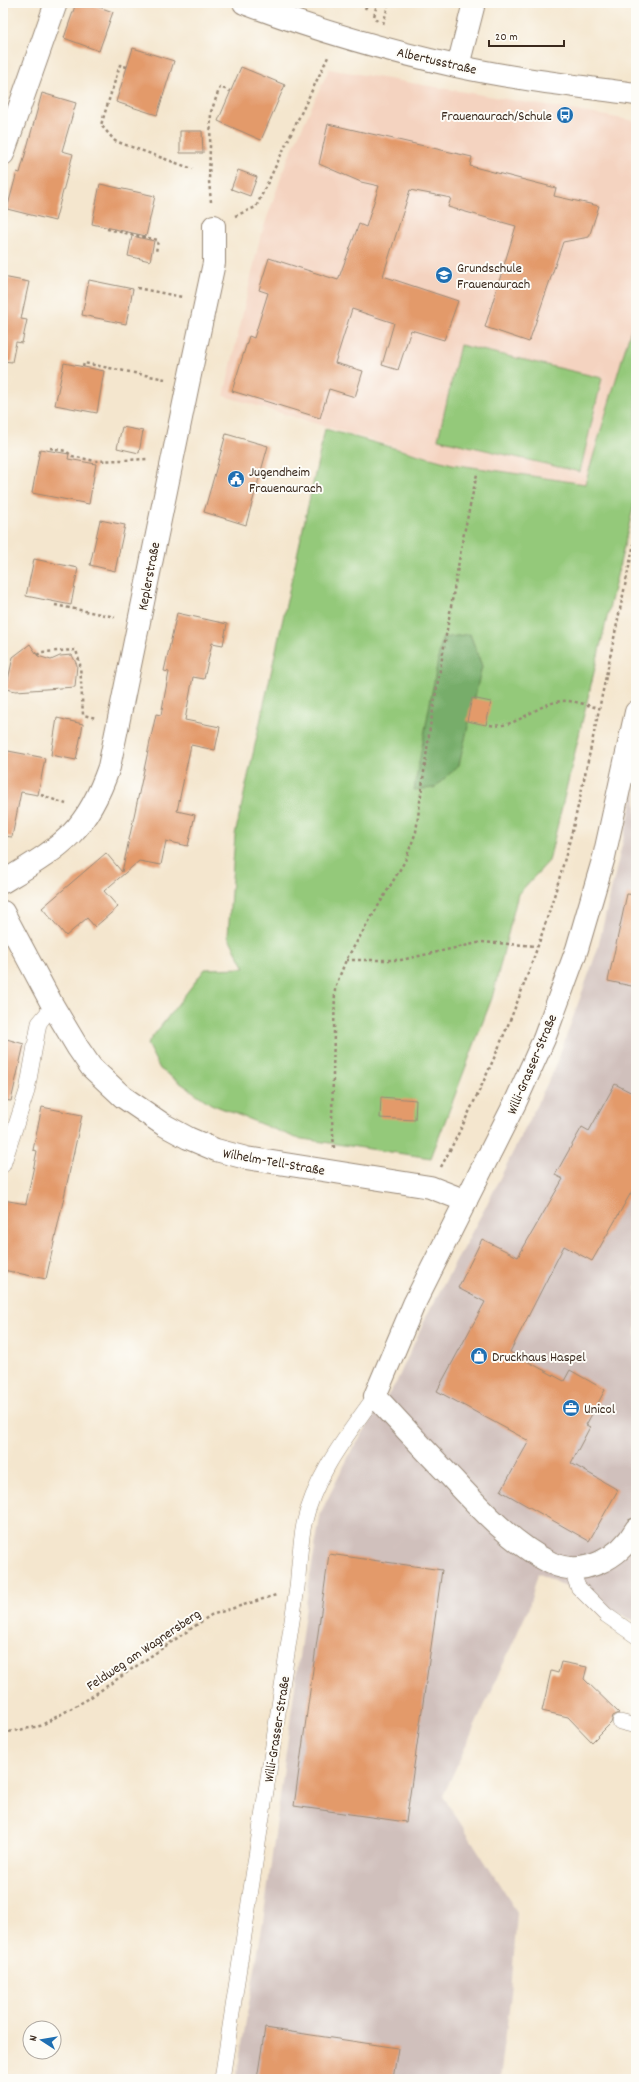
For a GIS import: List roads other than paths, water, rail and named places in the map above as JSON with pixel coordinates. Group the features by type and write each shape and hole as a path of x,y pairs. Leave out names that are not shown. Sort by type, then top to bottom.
{"street":[{"path":"3,154 56,3"},
{"name":"Albertusstraße","path":"244,3 337,36 458,66 550,82 636,94"},
{"path":"458,66 474,3"},
{"name":"Keplerstraße","path":"3,882 54,850 72,834 88,814 100,792 109,767 214,263 214,226"},
{"name":"Willi-Grasser-Straße","path":"375,1396 414,1304 516,1101 544,1039 577,949 604,857 636,712"},
{"name":"Wilhelm-Tell-Straße","path":"3,912 53,1006 91,1067 123,1097 164,1125 188,1138 216,1150 246,1158 430,1187 466,1201"},
{"path":"375,1396 473,1501 504,1530 552,1563 571,1568 595,1566 616,1554 630,1540 636,1529"}],"lane":[{"path":"3,1165 27,1091 40,1023 53,1006"},
{"name":"Willi-Grasser-Straße","path":"222,2079 297,1588 304,1524 313,1495 324,1470 375,1396"},
{"path":"571,1568 578,1587 606,1615 636,1636"},
{"path":"620,1722 636,1726"}],"place":[{"name":"Frauenaurach/Schule","path":"565,115"},
{"name":"Grundschule Frauenaurach","path":"444,275"},
{"name":"Jugendheim Frauenaurach","path":"236,479"},
{"name":"Druckhaus Haspel","path":"479,1356"},
{"name":"Unicol","path":"571,1408"}]}
